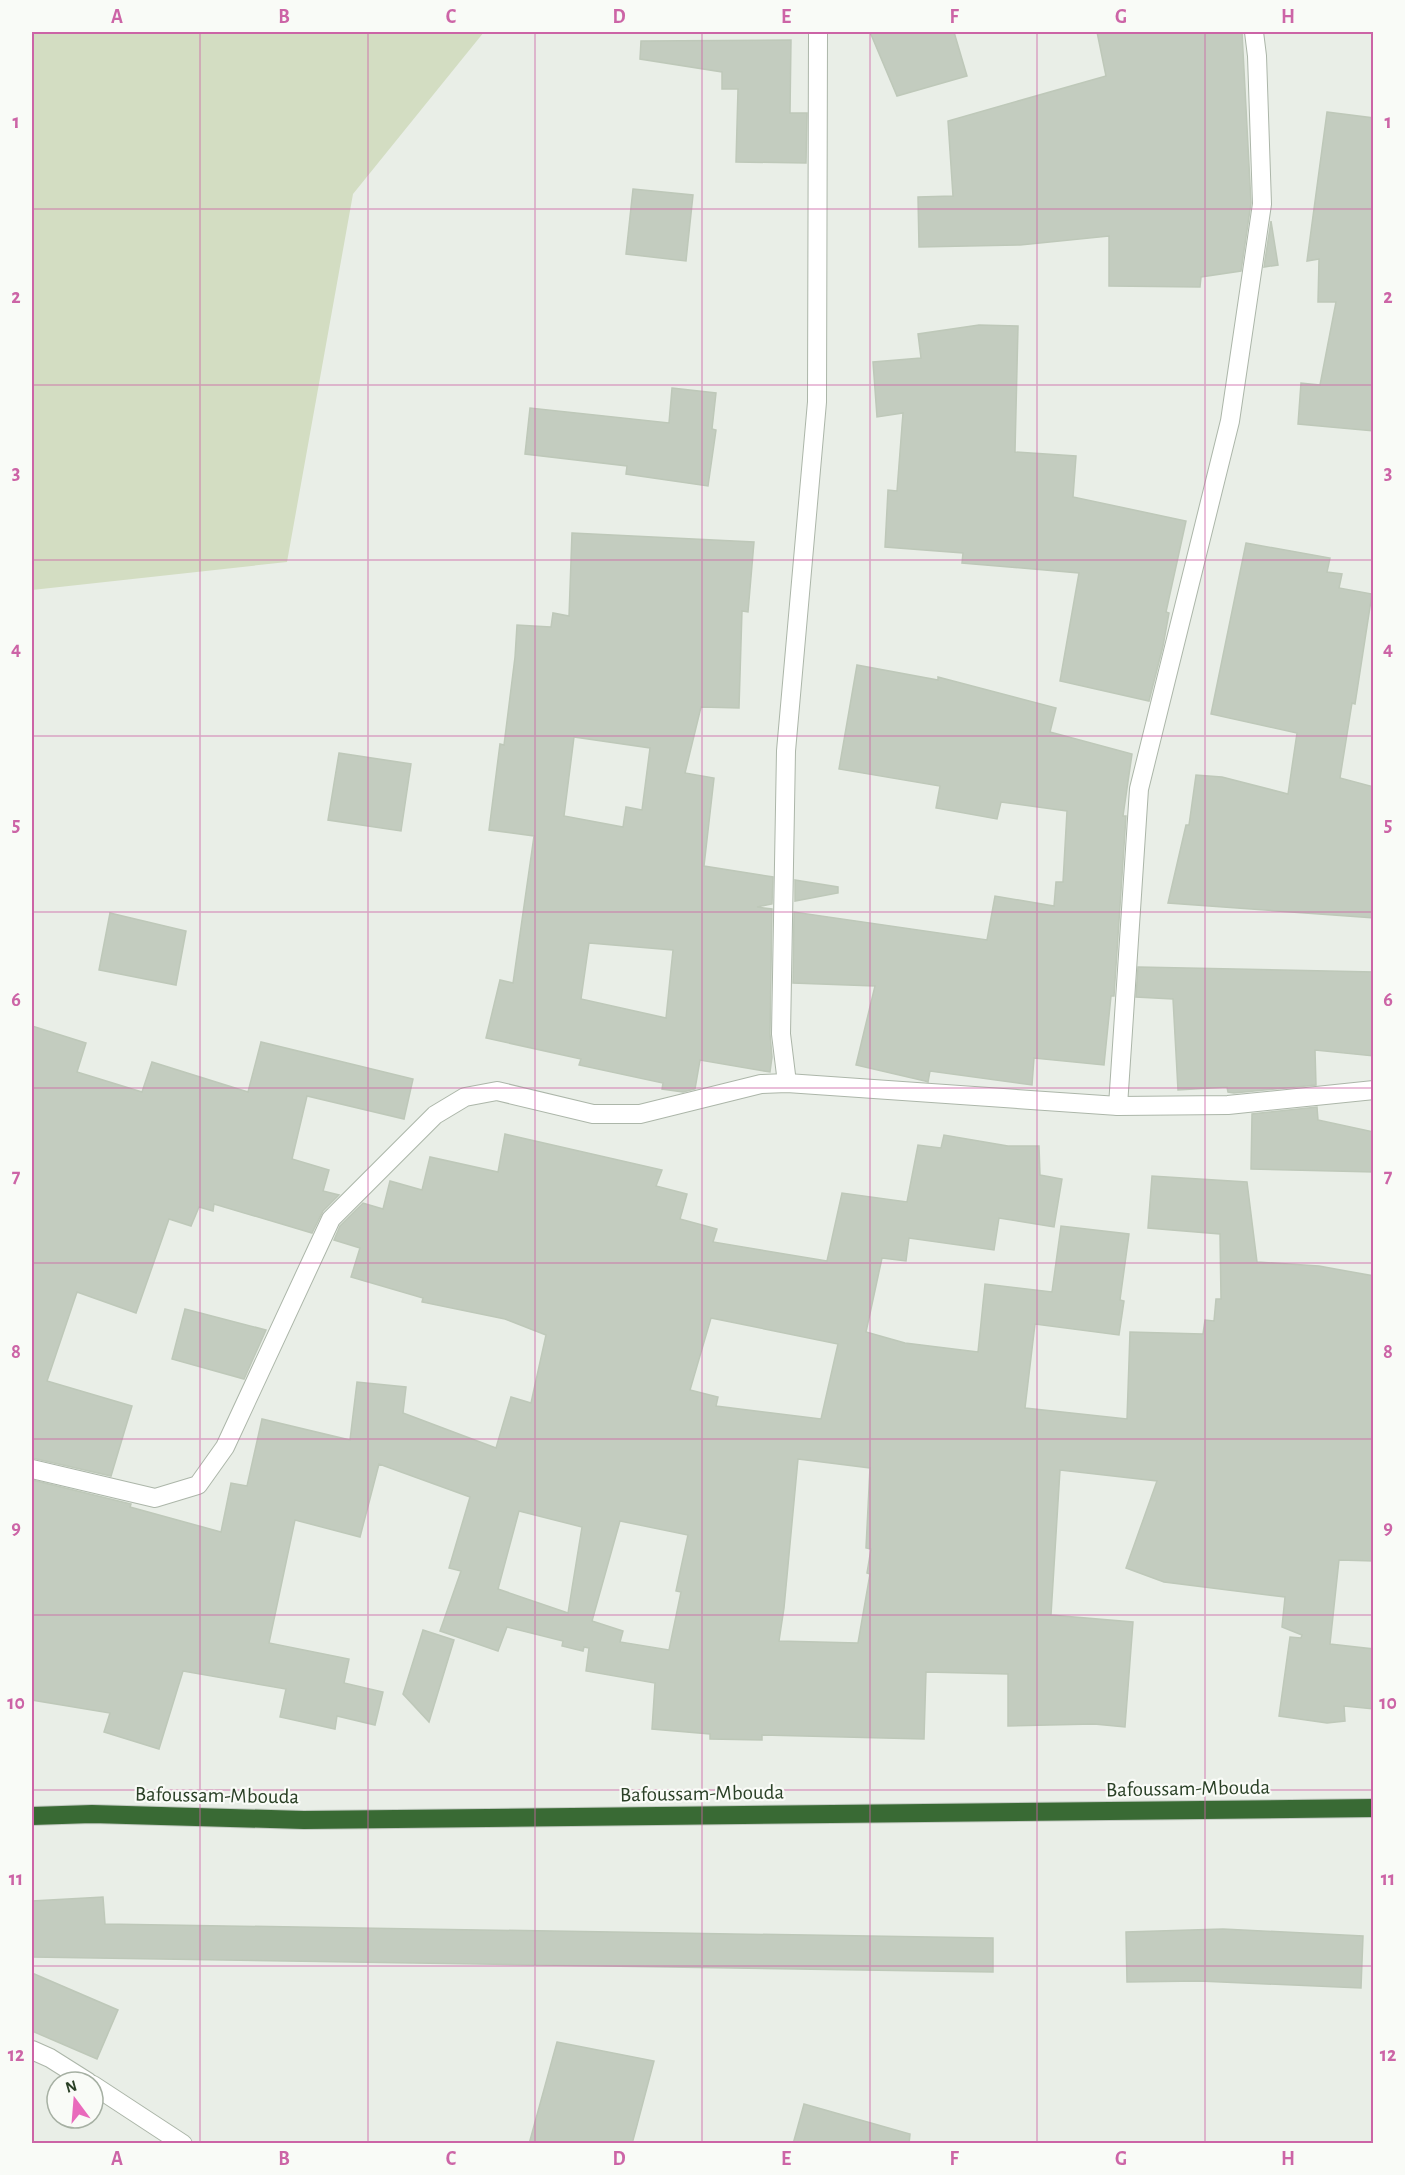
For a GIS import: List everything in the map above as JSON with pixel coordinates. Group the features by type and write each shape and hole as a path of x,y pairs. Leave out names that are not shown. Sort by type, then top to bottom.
{"highway":[{"name":"Bafoussam-Mbouda","path":"32,1816 92,1814 304,1820 1374,1808"}],"street":[{"path":"1118,1106 1138,789 1230,421 1262,204 1257,56 1254,32"},
{"path":"787,1083 782,1034 786,751 816,402 818,34"},
{"path":"32,1468 155,1498 198,1485 225,1447 331,1219 435,1115 465,1097 497,1091 593,1114 640,1114 761,1084 787,1083 1118,1106 1228,1105 1374,1090"},
{"path":"32,2050 69,2070"},
{"path":"105,2093 183,2144"}],"green space":[{"path":"32,32 484,32 353,194 287,562 32,590"}],"building":[{"path":"870,32 954,32 967,76 897,96"},
{"path":"1097,32 1242,32 1251,203 1241,271 1201,277 1200,287 1109,286 1109,236 1020,245 919,247 918,197 953,196 948,121 1106,76"},
{"path":"791,40 790,113 807,113 806,163 736,162 738,89 722,89 722,72 640,59 641,41"},
{"path":"1327,112 1374,118 1374,431 1298,424 1301,383 1320,385 1336,302 1318,302 1319,259 1307,261"},
{"path":"633,189 693,195 686,261 626,254"},
{"path":"1271,221 1278,265 1264,267"},
{"path":"979,325 1018,326 1015,452 1076,456 1073,497 1186,521 1166,612 1169,613 1163,646 1149,701 1060,681 1079,573 962,563 963,553 885,547 888,490 897,491 903,413 877,417 873,362 921,358 918,334"},
{"path":"672,388 716,393 712,429 716,430 708,486 626,474 627,466 525,454 530,408 669,423"},
{"path":"572,533 754,542 748,612 742,611 739,708 701,707 685,773 714,778 704,866 773,877 772,904 757,907 772,909 770,1034 772,1057 770,1072 700,1060 695,1089 683,1092 662,1089 663,1083 579,1065 581,1059 486,1038 500,980 513,983 534,836 489,830 500,744 504,745 517,625 551,627 553,613 569,616","holes":["574,737 650,748 642,810 626,807 623,827 564,816","589,943 673,950 666,1018 581,999"]},
{"path":"1246,543 1330,558 1327,572 1342,574 1339,588 1372,594 1355,704 1352,703 1340,778 1374,787 1374,918 1168,903 1186,825 1189,825 1196,775 1222,777 1288,794 1297,733 1211,714"},
{"path":"857,665 938,680 938,677 1056,708 1050,732 1132,754 1123,816 1126,816 1114,996 1111,996 1104,1065 1034,1058 1032,1085 930,1071 928,1082 856,1065 875,986 793,983 794,912 987,940 995,896 1054,906 1056,882 1063,882 1067,811 1001,802 997,819 936,808 940,786 839,769"},
{"path":"339,753 411,764 401,831 328,820"},
{"path":"795,880 838,887 838,893 795,901"},
{"path":"110,913 186,931 176,985 99,970"},
{"path":"1138,967 1374,972 1374,1056 1315,1050 1316,1085 1234,1093 1228,1092 1227,1087 1178,1090 1173,999 1136,997"},
{"path":"32,1026 86,1043 77,1072 142,1092 152,1062 248,1092 261,1042 413,1079 404,1119 307,1096 292,1159 329,1170 323,1191 339,1195 323,1211 312,1233 214,1204 213,1211 199,1207 191,1226 169,1219 136,1313 77,1292 47,1381 132,1406 111,1476 32,1458"},
{"path":"1317,1107 1318,1120 1374,1132 1374,1172 1251,1169 1252,1114"},
{"path":"505,1134 662,1170 656,1186 687,1194 680,1219 717,1229 713,1242 827,1261 842,1193 907,1202 918,1145 941,1148 944,1135 1008,1146 1039,1146 1040,1175 1062,1179 1054,1227 999,1218 994,1250 909,1238 906,1261 882,1258 866,1332 905,1343 978,1352 985,1284 1052,1292 1061,1226 1129,1234 1120,1300 1124,1301 1119,1335 1035,1324 1025,1408 1127,1419 1130,1332 1203,1334 1205,1320 1214,1321 1216,1299 1221,1299 1220,1234 1148,1228 1152,1176 1247,1182 1257,1262 1319,1266 1374,1276 1374,1561 1339,1560 1330,1644 1374,1649 1374,1709 1344,1706 1345,1721 1327,1723 1279,1716 1290,1637 1301,1638 1302,1635 1282,1627 1285,1597 1164,1582 1126,1568 1157,1481 1060,1470 1051,1615 1133,1622 1125,1727 1094,1724 1008,1726 1008,1674 926,1672 924,1739 762,1735 762,1740 710,1739 710,1734 652,1729 655,1683 586,1671 589,1648 584,1647 583,1651 562,1646 563,1641 507,1627 498,1651 440,1631 461,1571 449,1568 470,1497 379,1464 360,1537 295,1520 269,1643 349,1659 344,1683 383,1692 375,1725 337,1716 335,1729 280,1717 286,1689 183,1671 159,1749 104,1732 110,1713 32,1700 32,1480 131,1504 130,1507 221,1532 231,1483 247,1486 262,1419 350,1440 357,1382 406,1387 403,1413 496,1448 511,1397 531,1403 546,1335 505,1319 422,1302 423,1298 351,1277 360,1248 334,1240 340,1226 363,1203 383,1209 390,1181 422,1190 430,1157 498,1172","holes":["711,1318 838,1344 821,1419 716,1406 718,1397 690,1390","798,1459 870,1468 866,1548 871,1549 867,1573 870,1574 858,1643 779,1641","519,1511 582,1527 568,1613 498,1589","620,1521 688,1535 676,1591 681,1592 669,1650 620,1642 623,1631 592,1621"]},
{"path":"185,1309 266,1330 244,1379 172,1359"},
{"path":"423,1630 454,1640 429,1722 403,1694"},
{"path":"103,1897 105,1924 993,1938 993,1972 32,1957 32,1901"},
{"path":"1223,1929 1363,1936 1361,1988 1199,1981 1127,1982 1126,1932"},
{"path":"32,1973 118,2010 97,2059 32,2031"},
{"path":"557,2042 654,2061 632,2144 529,2144"},
{"path":"804,2104 910,2134 909,2144 793,2144"}]}
